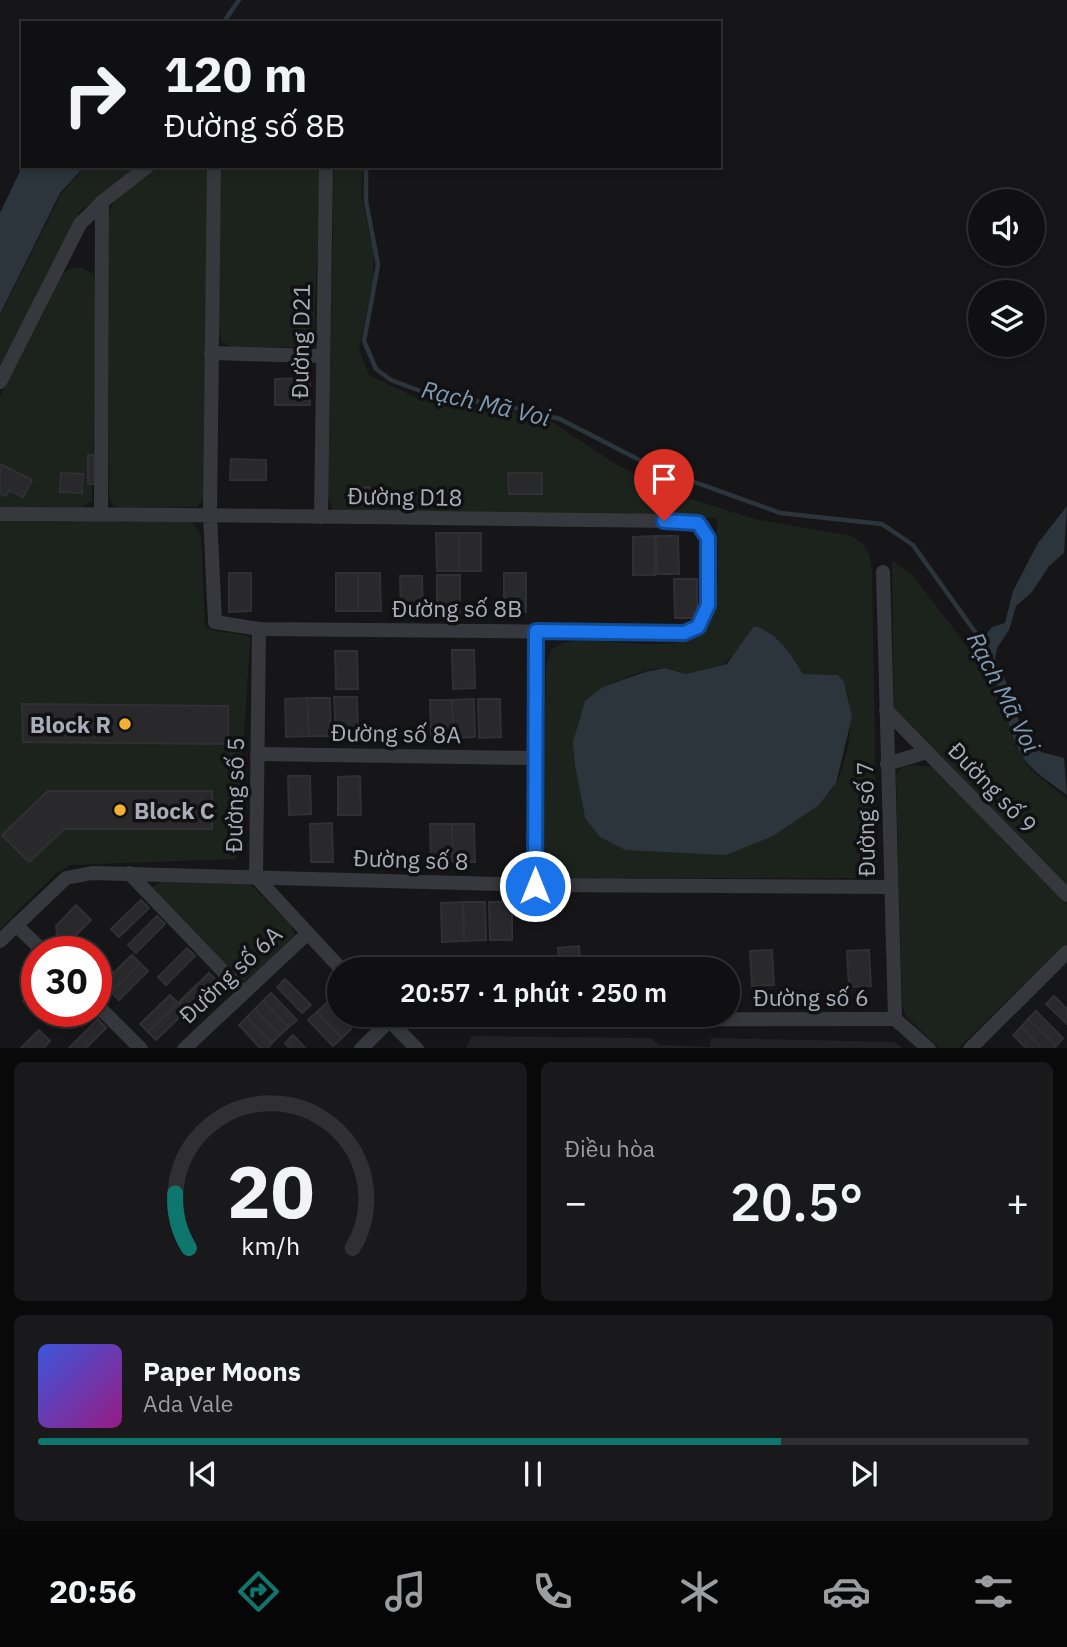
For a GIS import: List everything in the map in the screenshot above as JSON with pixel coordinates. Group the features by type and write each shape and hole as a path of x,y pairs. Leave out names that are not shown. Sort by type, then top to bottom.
{"street":[{"path":"0,382 80,224 102,202 145,168"},
{"path":"210,516 214,168"},
{"name":"Đường D21","path":"321,517 326,168"},
{"path":"101,514 102,202"},
{"path":"211,353 322,356"},
{"name":"Đường D18","path":"0,514 698,523 708,538 708,605 698,627"},
{"name":"Đường số 8B","path":"210,516 215,622 260,629 684,633 698,627"},
{"name":"Đường số 7","path":"883,572 889,887 895,1019"},
{"name":"Đường số 5","path":"260,629 257,877 330,957"},
{"path":"535,886 536,631"},
{"name":"Đường số 9","path":"886,710 1067,895"},
{"path":"887,764 927,752"},
{"name":"Đường số 8A","path":"257,754 534,758"},
{"name":"Đường số 8","path":"0,941 66,878 92,873 535,886 889,887"},
{"path":"129,873 243,992"},
{"path":"16,925 27,936"},
{"name":"Đường số 6A","path":"184,1048 308,933"},
{"path":"970,1048 1067,952"},
{"name":"Đường số 6","path":"740,1019 895,1019"},
{"path":"895,1019 929,1048"},
{"path":"112,1020 141,1048"},
{"path":"361,1048 379,1027"},
{"path":"396,1027 417,1048"}],"shaded area":[{"path":"84,168 134,168 80,211 0,368 0,316 61,194"},
{"path":"154,168 208,168 204,498 197,507 118,508 113,506 109,495 109,212 114,202"},
{"path":"221,168 320,168 314,347 233,348 221,341 218,321"},
{"path":"334,168 363,168 361,194 374,254 373,279 359,349 369,375 413,396 463,408 526,412 552,422 619,466 669,492 755,519 851,536 864,546 869,554 872,570 877,867 873,874 863,878 557,878 546,874 542,863 546,664 551,650 567,642 579,641 667,644 689,640 701,633 710,621 715,605 718,568 717,518 341,513 333,510 328,497","holes":["736,652 793,657 803,674 838,675 849,699 850,728 845,758 836,783 819,805 585,818 577,777 575,738 579,720 587,704 601,690 627,677 653,669 667,668 685,673 707,671 720,666"]},
{"path":"80,267 93,274 96,282 92,501 83,507 0,508 0,397 61,277 69,269"},
{"path":"0,520 192,522 201,535 205,626 215,631 250,637 236,859 70,865 55,874 0,929"},
{"path":"892,561 912,574 966,645 988,664 1004,699 1015,746 1031,770 1067,799 1067,885 894,709"},
{"path":"902,767 932,767 1067,905 1067,943 958,1048 939,1048 906,1016 902,1004 896,775"},
{"path":"162,882 249,883 291,925 295,936 246,981 242,981 152,887"},
{"path":"472,1036 650,1038 659,1045 710,1047 711,1038 895,1042 902,1048 466,1048"}],"water":[{"path":"22,168 83,168 60,193 0,314 0,213"},
{"path":"1067,506 1064,553 1049,566 1032,592 1016,606 1009,630 997,648 995,658 1013,697 1020,725 1041,752 1064,758 1067,795 1039,774 1021,755 998,685 985,661 974,649 992,627 1005,623 1013,591 1038,543"},
{"path":"754,626 777,639 803,674 838,675 844,682 852,717 836,783 819,805 773,836 726,855 625,850 600,837 585,818 575,765 573,741 585,701 603,687 645,672 665,668 686,674 727,664"}],"building":[{"path":"310,378 310,405 275,405 275,379"},
{"path":"88,455 96,455 96,484 88,484"},
{"path":"231,459 266,460 266,480 230,480"},
{"path":"0,464 32,480 23,497 9,490 6,496 0,494"},
{"path":"61,473 83,474 82,493 60,492"},
{"path":"508,473 542,473 542,494 509,494"},
{"path":"370,487 371,500 354,502 354,488"},
{"path":"436,533 459,533 459,571 437,571"},
{"path":"459,533 481,533 481,571 459,571"},
{"path":"655,536 655,575 633,575 633,537"},
{"path":"656,536 678,536 679,574 657,574"},
{"path":"229,573 251,573 251,611 229,612"},
{"path":"336,573 358,573 358,611 336,611"},
{"path":"358,573 380,573 381,611 358,611"},
{"path":"504,573 526,573 526,612 504,612"},
{"path":"437,575 460,575 460,613 437,613"},
{"path":"400,576 422,576 423,614 401,615"},
{"path":"674,579 697,579 697,618 675,618"},
{"path":"452,650 474,650 475,688 453,689"},
{"path":"335,651 357,651 358,689 336,689"},
{"path":"334,697 357,697 358,735 336,736"},
{"path":"307,698 330,698 331,736 309,736"},
{"path":"307,698 309,736 286,737 285,699"},
{"path":"474,699 475,737 453,738 452,700"},
{"path":"478,699 500,699 501,737 479,738"},
{"path":"430,700 452,700 453,738 431,739"},
{"name":"Block R","path":"22,704 228,706 228,744 23,742"},
{"path":"288,776 310,776 311,814 289,815"},
{"path":"360,776 361,815 338,815 338,777"},
{"name":"Block C","path":"48,791 212,791 212,829 64,829 29,862 2,835"},
{"path":"332,823 333,862 311,862 310,824"},
{"path":"430,824 452,824 453,862 431,863"},
{"path":"452,824 474,824 475,862 453,862"},
{"path":"141,900 149,908 119,937 111,929"},
{"path":"463,902 485,902 486,940 464,941"},
{"path":"463,902 464,941 442,942 441,903"},
{"path":"489,902 512,902 512,940 490,940"},
{"path":"76,905 91,920 75,936 57,936 56,926"},
{"path":"157,916 165,924 136,953 128,945"},
{"path":"579,946 580,957 558,957 558,948"},
{"path":"187,948 195,956 166,985 158,977"},
{"path":"772,950 774,985 752,986 750,951"},
{"path":"869,950 871,986 849,987 847,951"},
{"path":"132,955 140,963 112,991 112,974"},
{"path":"140,963 148,971 119,1000 112,991"},
{"path":"209,973 217,981 187,1010 179,1002"},
{"path":"285,979 311,1005 302,1013 277,987"},
{"path":"271,993 297,1020 289,1027 263,1001"},
{"path":"170,995 178,1003 148,1032 140,1024"},
{"path":"1054,996 1067,1009 1067,1024 1046,1004"},
{"path":"263,1001 289,1027 280,1035 255,1009"},
{"path":"178,1003 186,1011 156,1040 148,1032"},
{"path":"327,1003 327,1022 317,1012"},
{"path":"255,1009 280,1035 272,1043 247,1017"},
{"path":"1036,1011 1063,1038 1056,1046 1028,1019"},
{"path":"317,1012 327,1022 327,1027 331,1027 342,1038 333,1046 308,1020"},
{"path":"247,1017 272,1043 268,1048 260,1048 239,1025"},
{"path":"1028,1019 1056,1046 1041,1048 1021,1027"},
{"path":"90,1027 105,1027 106,1028 86,1048 69,1048"},
{"path":"331,1027 351,1027 342,1038"},
{"path":"1021,1027 1041,1048 1026,1048 1013,1035"},
{"path":"39,1030 50,1041 44,1048 21,1048"},
{"path":"293,1035 305,1048 289,1048 285,1043"}],"waterway":[{"path":"224,21 239,0"},
{"name":"Rạch Mã Voi","path":"366,168 366,201 378,265 364,341 376,369 391,380 431,395 503,405 560,419 653,467 780,513 882,524 913,545 983,643"}],"place":[{"name":"Block R","path":"125,724"},
{"name":"Block C","path":"120,810"}],"route":[{"path":"535,886 536,631 684,633 698,627 707,613 708,605 708,538 703,526 698,523 664,521"}]}
